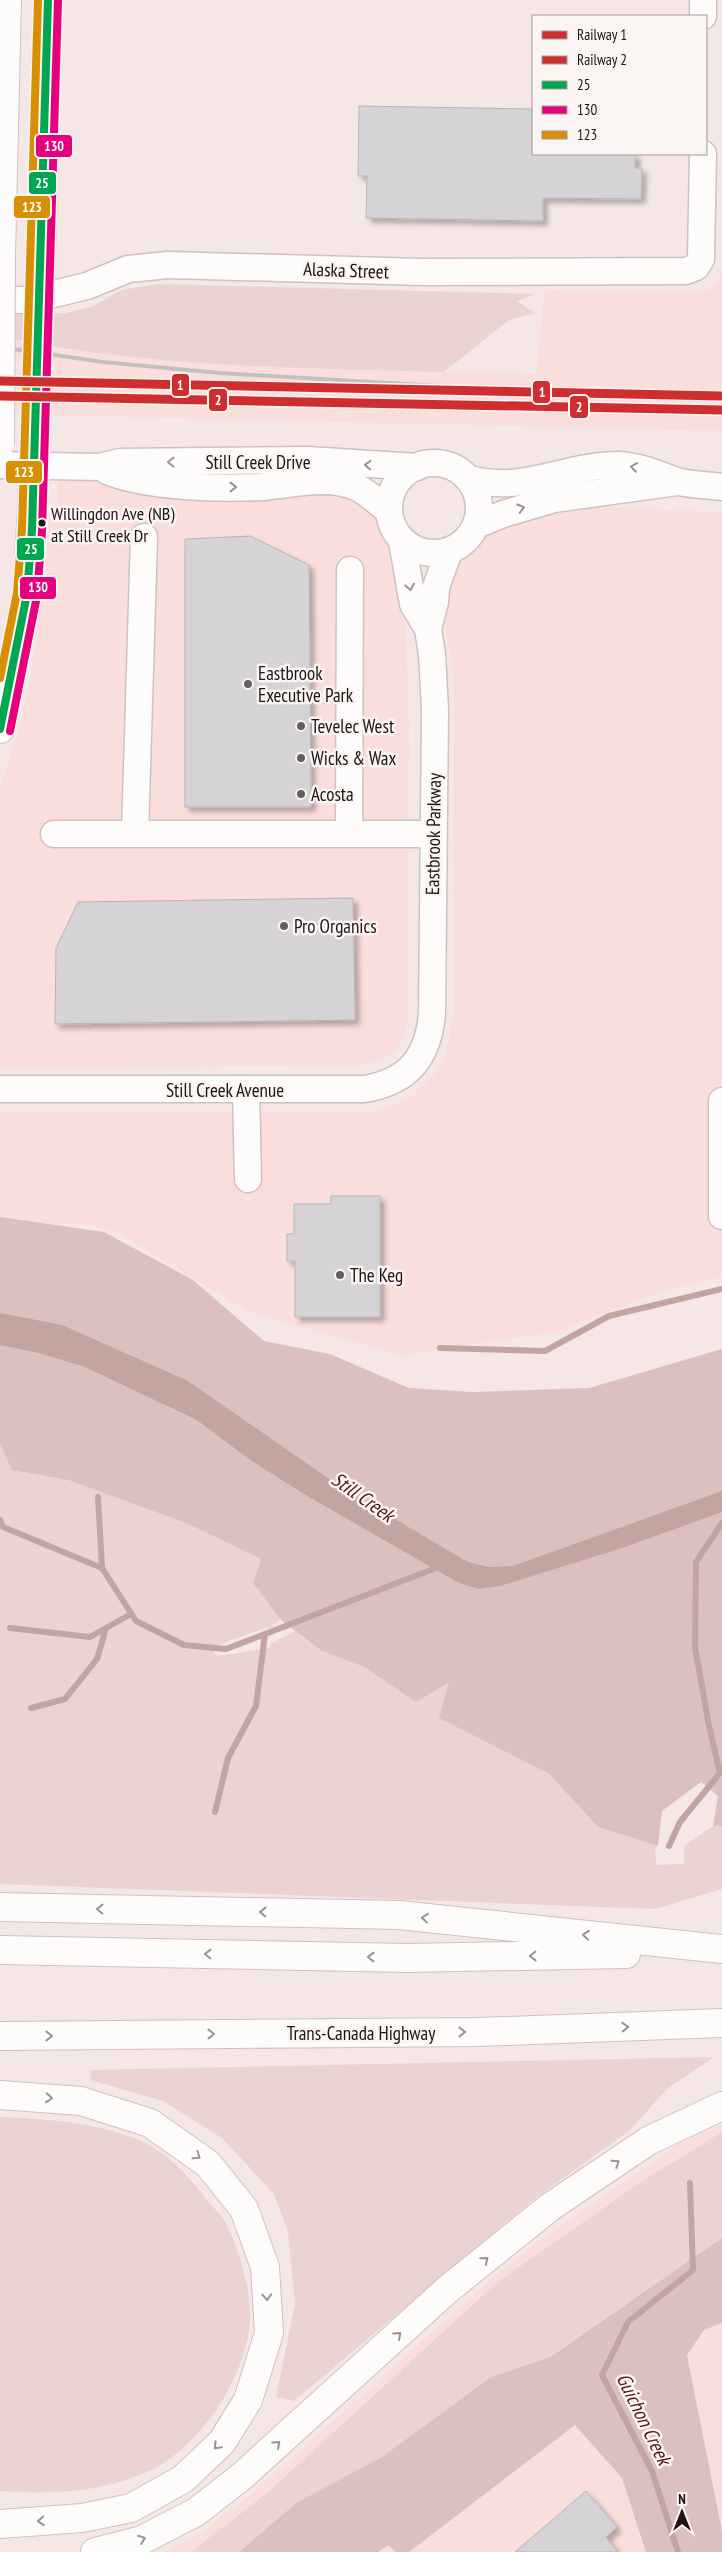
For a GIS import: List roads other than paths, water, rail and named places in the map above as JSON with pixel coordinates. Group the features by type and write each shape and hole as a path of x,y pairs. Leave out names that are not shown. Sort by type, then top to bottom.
{"main road":[{"path":"0,444 7,0"},
{"path":"0,729 27,594 41,255 48,0"},
{"path":"0,1907 400,1915 722,1951"},
{"path":"0,1950 407,1958 722,1951"},
{"name":"Trans-Canada Highway","path":"0,2036 478,2032 722,2023"},
{"path":"0,2095 81,2101 150,2124 208,2164 244,2209 265,2267 270,2333 248,2400 222,2442 183,2479 131,2508 82,2518 0,2524"},
{"path":"95,2552 142,2540 196,2512 241,2476 447,2290 550,2207 648,2141 722,2106"}],"street":[{"path":"703,0 703,15"},
{"name":"Alaska Street","path":"0,300 28,300 79,288 128,269 144,266 423,272 686,271 696,267 701,259 709,162"},
{"name":"Still Creek Drive","path":"0,465 99,467 120,462 226,460 308,460 417,467 438,463 459,471 467,478 493,483 515,484 577,468 620,465 645,468 680,482"},
{"name":"Still Creek Drive","path":"99,467 124,478 222,487 335,482 358,488 389,512"},
{"path":"417,467 399,480 393,489 389,512 392,528 402,541 424,553 436,554 449,551"},
{"path":"467,478 475,488 479,500 479,513 476,525"},
{"name":"Still Creek Drive","path":"449,551 465,541 476,525 503,514 554,499 680,482 722,487"},
{"path":"135,834 144,537"},
{"name":"Eastbrook Parkway","path":"402,541 413,604 428,629 432,654 434,710 432,1014 428,1040"},
{"name":"Eastbrook Parkway","path":"428,629 435,602 436,587 449,551"},
{"path":"349,834 350,570"},
{"path":"54,834 433,834"},
{"name":"Still Creek Avenue","path":"0,1089 346,1090 376,1087 399,1077 410,1069 417,1061 428,1040"},
{"path":"246,1090 248,1179"},
{"path":"722,1101 722,1216"}],"waterway":[{"path":"440,1348 545,1351 609,1316 722,1289"},
{"path":"98,1497 102,1568"},
{"path":"0,1520 3,1527 102,1568 136,1621 184,1645 226,1649 436,1568"},
{"name":"Guichon Creek","path":"669,1846 680,1822 720,1773 709,1726 695,1647 696,1562 722,1523"},
{"path":"10,1628 90,1637 131,1614"},
{"path":"31,1708 65,1699 97,1659 106,1628"},
{"path":"215,1812 228,1758 256,1706 265,1634"},
{"name":"Guichon Creek","path":"678,2552 652,2471 602,2375 628,2322 693,2270 690,2183"}],"railway":[{"path":"0,347 103,362 220,373 539,392"}],"rail line":[{"name":"1","path":"0,381 722,396"},
{"name":"2","path":"0,396 722,410"}],"place":[{"name":"Willingdon Ave (NB) at Still Creek Dr","path":"42,523"},
{"name":"Eastbrook Executive Park","path":"248,684"},
{"name":"Tevelec West","path":"301,726"},
{"name":"Wicks & Wax","path":"301,758"},
{"name":"Acosta","path":"301,794"},
{"name":"Pro Organics","path":"284,926"},
{"name":"The Keg","path":"340,1275"}],"water label":[{"name":"Still Creek","path":"363,1497"}]}
